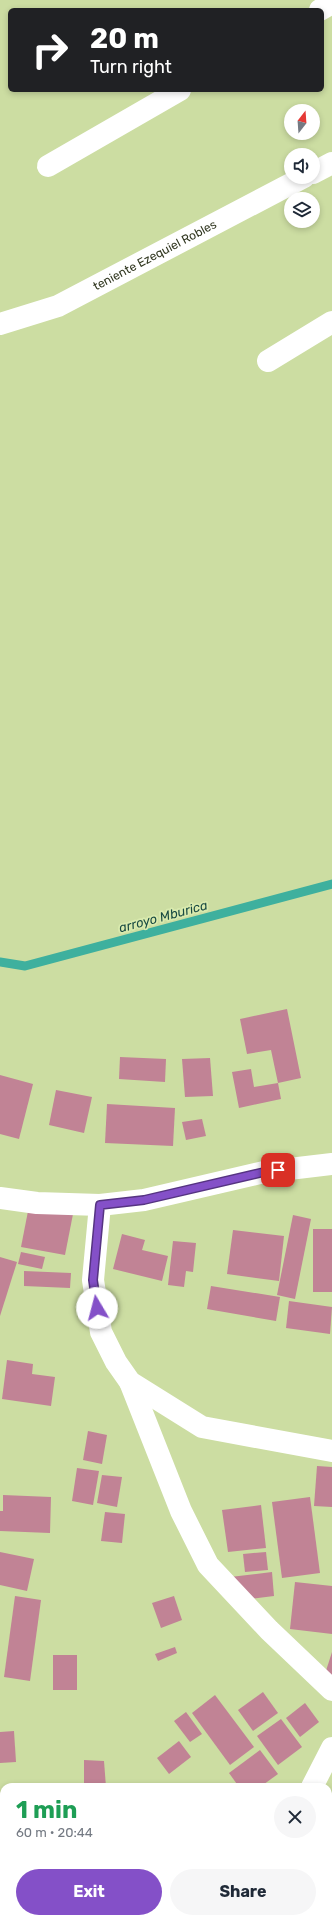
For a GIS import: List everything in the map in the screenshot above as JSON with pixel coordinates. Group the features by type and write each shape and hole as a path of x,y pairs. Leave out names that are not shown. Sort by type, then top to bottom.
{"street":[{"path":"48,166 177,92"},
{"path":"320,169 332,163"},
{"name":"teniente Ezequiel Robles","path":"0,324 58,306 291,184"},
{"path":"268,361 332,322"},
{"path":"0,1198 37,1203 100,1205 144,1200 264,1172 332,1164"},
{"path":"100,1205 93,1280 101,1332 116,1362 130,1382 181,1511 208,1565 269,1630 332,1690"},
{"path":"130,1382 202,1427 332,1451"},
{"path":"314,1783 332,1748"}],"building":[{"path":"287,1009 301,1078 278,1083 271,1050 247,1054 240,1019"},
{"path":"120,1057 166,1059 165,1082 119,1079"},
{"path":"210,1058 213,1096 185,1097 182,1059"},
{"path":"251,1069 254,1087 278,1083 281,1099 239,1108 232,1072"},
{"path":"0,1075 33,1084 19,1139 0,1134"},
{"path":"56,1090 92,1097 84,1133 49,1125"},
{"path":"107,1104 175,1108 173,1146 105,1143"},
{"path":"202,1119 206,1136 186,1140 182,1122"},
{"path":"29,1206 73,1214 65,1255 21,1247"},
{"path":"293,1215 311,1219 295,1299 277,1295"},
{"path":"313,1229 332,1229 332,1292 313,1292"},
{"path":"233,1230 284,1236 279,1281 227,1274"},
{"path":"122,1234 145,1240 142,1250 168,1256 162,1281 113,1269"},
{"path":"173,1241 196,1243 193,1272 186,1271 184,1287 168,1285"},
{"path":"21,1252 45,1257 42,1269 18,1264"},
{"path":"0,1257 17,1262 0,1316"},
{"path":"24,1271 71,1273 70,1288 24,1286"},
{"path":"211,1286 280,1297 276,1321 207,1309"},
{"path":"289,1301 332,1307 330,1334 286,1328"},
{"path":"7,1360 33,1364 32,1374 55,1377 51,1406 2,1399"},
{"path":"88,1431 107,1435 102,1464 83,1460"},
{"path":"317,1466 332,1467 332,1507 314,1506"},
{"path":"77,1468 99,1471 93,1505 72,1501"},
{"path":"102,1475 122,1477 117,1507 97,1503"},
{"path":"3,1495 51,1497 50,1533 0,1531 0,1511 3,1511"},
{"path":"310,1497 320,1573 282,1578 272,1502"},
{"path":"261,1505 266,1548 228,1552 222,1510"},
{"path":"105,1512 125,1514 122,1543 101,1541"},
{"path":"0,1552 34,1559 27,1591 0,1585"},
{"path":"266,1552 268,1570 245,1572 243,1554"},
{"path":"272,1572 274,1596 232,1601 230,1577"},
{"path":"295,1582 332,1586 332,1634 290,1629"},
{"path":"15,1596 41,1600 30,1681 4,1677"},
{"path":"174,1596 182,1620 161,1628 152,1603"},
{"path":"175,1647 177,1653 158,1661 155,1654"},
{"path":"332,1652 332,1680 324,1677"},
{"path":"53,1655 77,1655 77,1690 53,1690"},
{"path":"263,1692 278,1713 253,1731 238,1710"},
{"path":"215,1695 254,1747 230,1765 192,1713"},
{"path":"305,1703 319,1722 300,1737 286,1718"},
{"path":"186,1712 202,1734 190,1742 174,1721"},
{"path":"281,1719 302,1747 278,1765 257,1736"},
{"path":"14,1731 16,1762 0,1763 0,1732"},
{"path":"179,1741 191,1757 169,1774 157,1758"},
{"path":"260,1750 278,1774 266,1783 236,1783 229,1773"},
{"path":"84,1760 104,1761 106,1783 84,1783"}],"waterway":[{"name":"arroyo Mburica","path":"0,962 25,966 332,884"}],"route":[{"path":"97,1308 93,1280 100,1205 144,1200 278,1170"}]}
